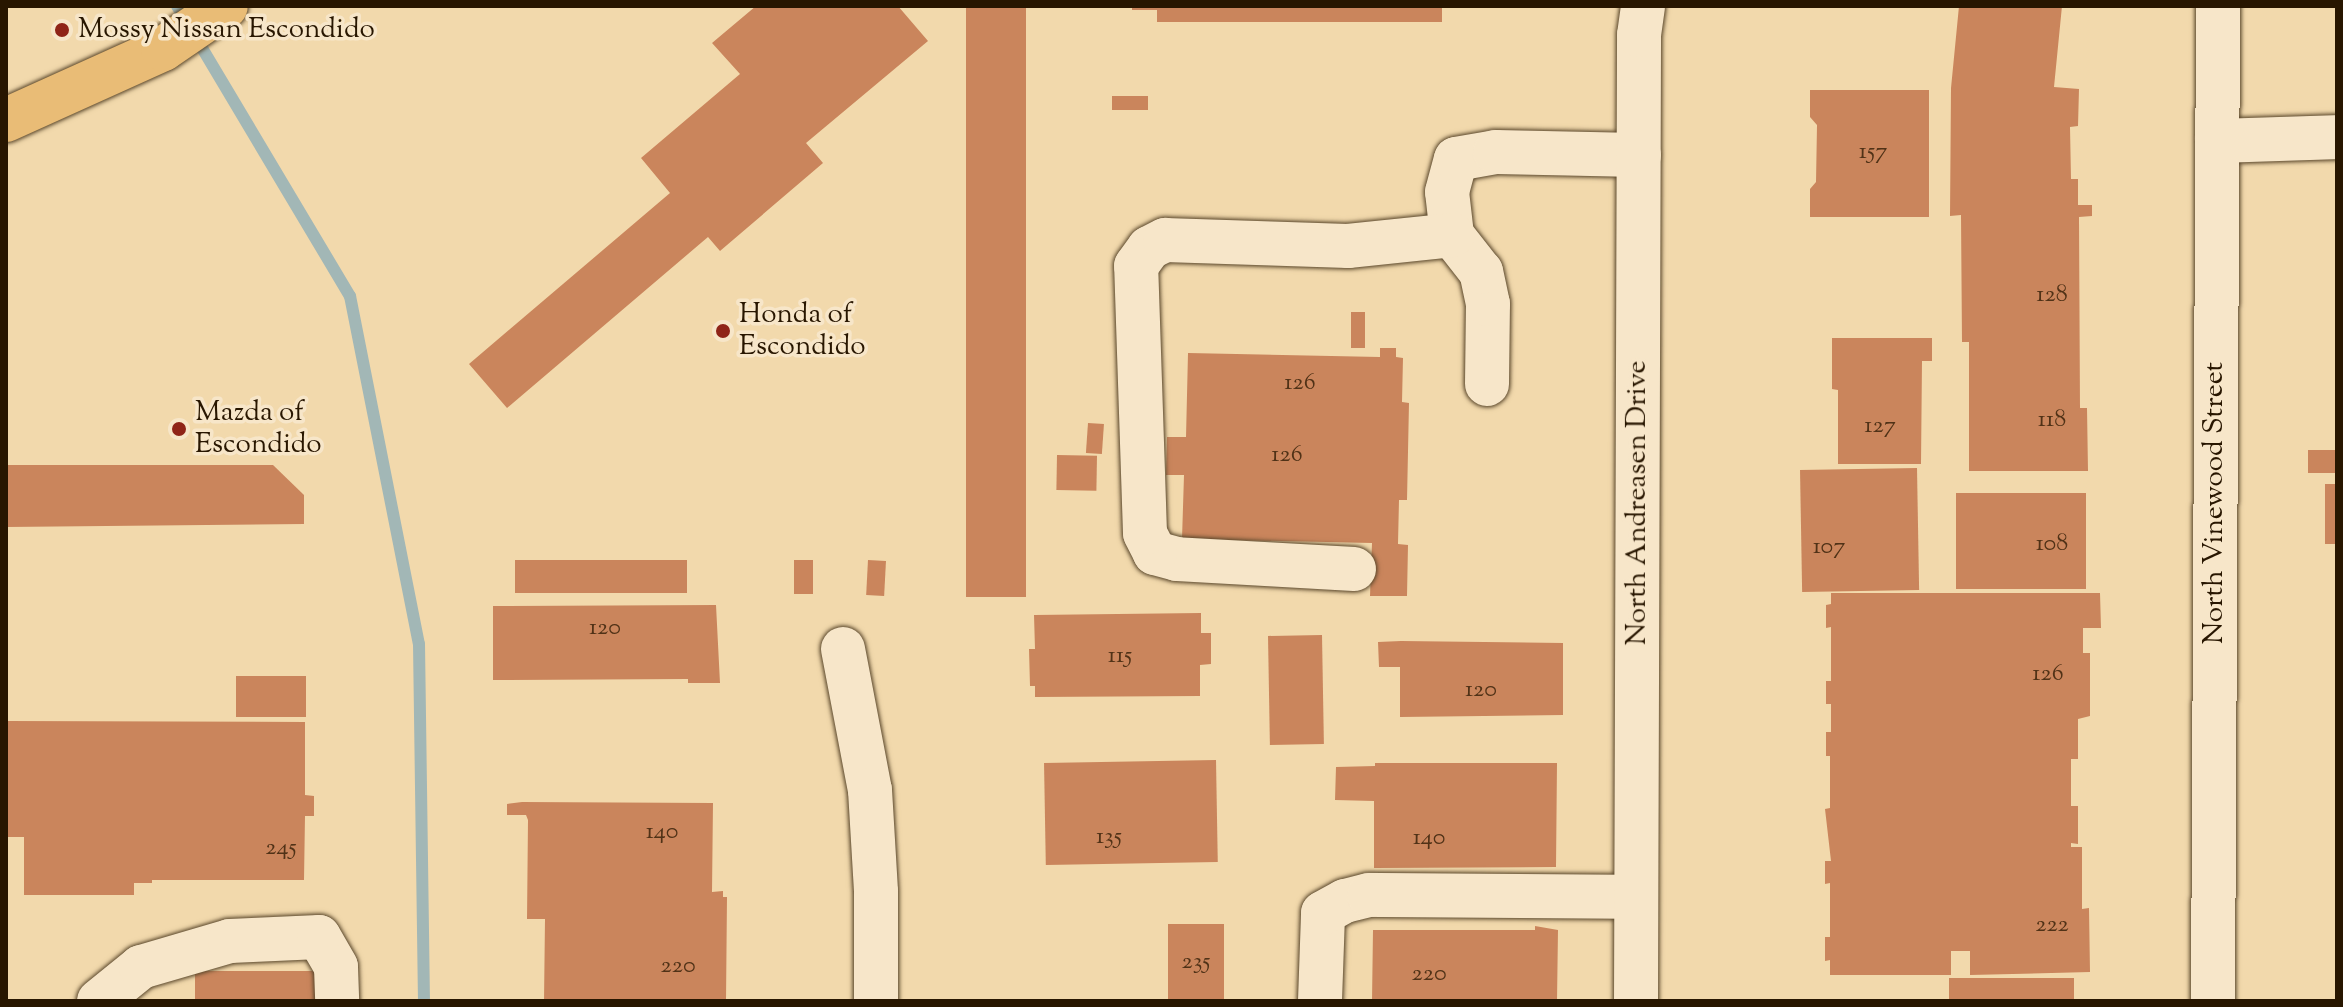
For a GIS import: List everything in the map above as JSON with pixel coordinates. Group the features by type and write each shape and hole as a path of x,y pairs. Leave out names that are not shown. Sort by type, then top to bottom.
{"main road":[{"path":"6,120 163,49 226,6"}],"street":[{"name":"North Andreasen Drive","path":"1636,1001 1639,35 1643,6"},
{"name":"North Vinewood Street","path":"2213,1001 2218,6"},
{"path":"2217,141 2337,137"},
{"path":"1487,384 1488,304 1481,272 1452,235 1447,192 1456,159 1495,152 1639,155"},
{"path":"1354,569 1177,559 1155,553 1145,533 1136,266 1149,248 1165,240 1348,246 1452,235"},
{"path":"843,649 870,790 876,892 876,1001"},
{"path":"1320,1001 1323,913 1345,901 1369,895 1636,897"},
{"path":"99,1001 141,967 230,941 319,937 336,967 337,1001"}],"building":[{"path":"756,6 898,6 928,41 806,143 823,163 720,251 708,237 507,408 469,364 670,193 641,158 740,74 712,43"},
{"path":"966,6 1026,6 1026,597 966,597"},
{"path":"1132,6 1442,6 1442,22 1157,22 1157,10 1132,10"},
{"path":"1959,6 2062,6 2054,87 2079,89 2078,126 2070,127 2071,179 2078,179 2078,205 2092,205 2092,216 2079,217 2080,408 2087,408 2088,471 1969,471 1969,342 1962,342 1961,215 1950,216 1951,88"},
{"path":"1810,90 1929,90 1929,217 1810,217 1810,189 1816,182 1817,125 1810,117"},
{"path":"1112,96 1148,96 1148,110 1112,110"},
{"path":"1351,312 1365,312 1365,348 1351,348"},
{"path":"1832,338 1932,338 1932,361 1922,361 1921,464 1838,464 1838,390 1832,389"},
{"path":"1380,348 1396,348 1396,357 1403,358 1402,402 1409,403 1407,500 1399,500 1398,544 1408,545 1407,596 1370,596 1372,543 1182,539 1184,475 1166,475 1167,437 1186,437 1188,353 1380,357"},
{"path":"1088,423 1104,424 1102,454 1086,453"},
{"path":"2308,450 2337,450 2337,473 2308,473"},
{"path":"1057,455 1097,456 1096,491 1056,490"},
{"path":"6,465 273,465 304,495 304,524 6,527"},
{"path":"1917,468 1919,590 1802,592 1800,470"},
{"path":"2325,484 2337,484 2337,544 2325,544"},
{"path":"1956,493 2086,493 2086,589 1956,589"},
{"path":"515,560 687,560 687,593 515,593"},
{"path":"794,560 813,560 813,594 794,594"},
{"path":"868,560 886,561 884,596 866,595"},
{"path":"1831,593 2100,593 2101,628 2083,628 2083,653 2090,653 2090,716 2078,719 2078,759 2071,759 2071,806 2078,806 2078,844 2071,843 2071,847 2082,847 2082,909 2089,908 2090,972 1970,975 1970,951 1951,951 1951,975 1830,975 1830,960 1825,961 1825,937 1830,937 1830,883 1825,884 1825,861 1831,861 1825,809 1830,808 1830,756 1826,756 1826,732 1831,732 1831,704 1826,704 1826,681 1831,681 1831,627 1826,628 1826,605 1831,604"},
{"path":"716,605 720,683 688,683 688,679 493,680 493,606"},
{"path":"1201,613 1201,633 1211,633 1211,664 1200,665 1200,696 1035,697 1035,686 1030,686 1029,649 1035,649 1034,615"},
{"path":"1322,635 1324,744 1270,745 1268,636"},
{"path":"1378,642 1563,643 1563,715 1400,717 1400,667 1379,667"},
{"path":"236,676 306,676 306,717 236,717"},
{"path":"6,721 305,722 305,795 314,796 314,816 305,816 304,880 152,880 152,883 134,883 134,895 24,895 24,837 6,837"},
{"path":"1216,760 1218,862 1046,865 1044,763"},
{"path":"1375,763 1557,763 1556,867 1374,868 1374,801 1335,800 1336,767 1375,766"},
{"path":"713,803 712,892 723,891 723,897 727,897 726,1001 544,1001 545,919 527,919 528,820 526,815 507,815 507,804"},
{"path":"1168,924 1224,924 1224,1001 1168,1001"},
{"path":"1535,926 1558,930 1557,1001 1372,1001 1373,930 1535,930"},
{"path":"195,971 319,971 319,1001 195,1001"},
{"path":"1949,978 2074,978 2074,1001 1949,1001"}],"waterway":[{"path":"177,6 350,296 419,644 424,1001"}],"place":[{"name":"Mossy Nissan Escondido","path":"62,30"},
{"name":"Honda of Escondido","path":"723,331"},
{"name":"Mazda of Escondido","path":"179,429"}]}
